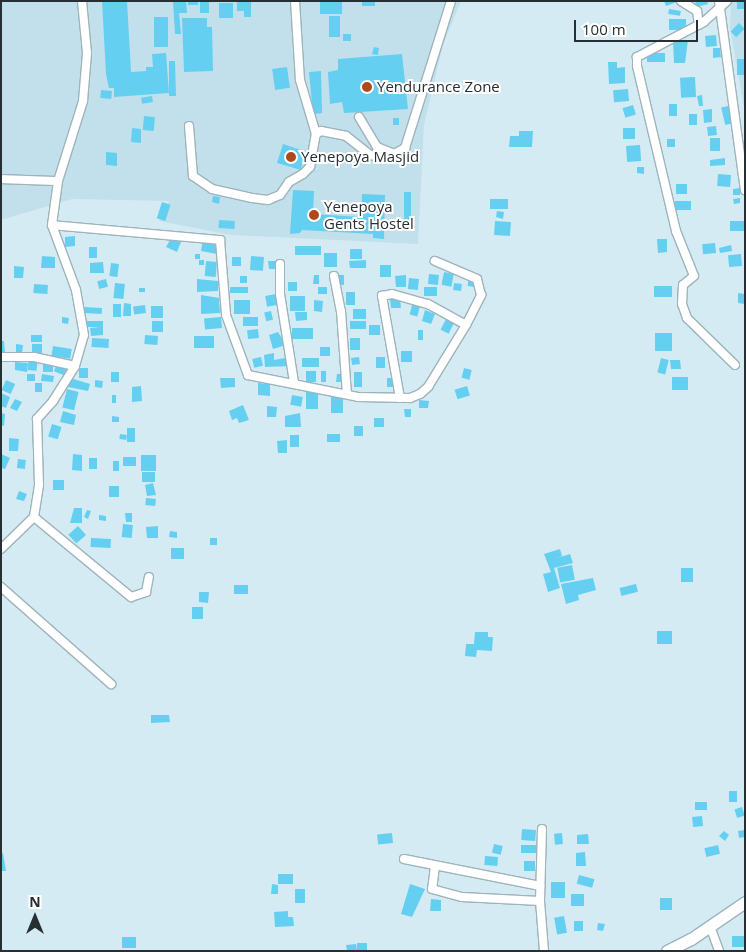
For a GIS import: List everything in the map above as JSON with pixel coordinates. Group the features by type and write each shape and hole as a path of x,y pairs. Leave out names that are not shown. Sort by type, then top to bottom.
{"main road":[{"path":"667,951 710,926 745,902"}],"street":[{"path":"1,549 34,517 39,485 37,419 53,401 75,366 84,335 76,290 52,225 58,181 83,101 87,53 82,1"},
{"path":"189,126 193,176 212,189 268,200 280,195 289,182 310,167 316,134 300,80 295,1"},
{"path":"316,134 346,136 370,155 382,157 394,154 405,148 451,1"},
{"path":"681,1 697,11 699,25"},
{"path":"727,1 720,5 699,25 638,56 638,66 676,231 694,276 683,284 682,304 687,318 735,365"},
{"path":"720,5 745,190"},
{"path":"358,117 377,146 394,154"},
{"path":"1,179 58,181"},
{"path":"52,225 220,240 226,315 248,375 294,382 347,394 400,398 420,394 428,387 466,325 481,295 477,279 435,262"},
{"path":"280,264 280,294 294,382"},
{"path":"334,276 341,312 347,394"},
{"path":"400,398 382,296 392,294 428,304 466,325"},
{"path":"1,358 34,357 75,366"},
{"path":"34,517 131,597 146,592 149,577"},
{"path":"1,587 111,684"},
{"path":"542,829 540,901 544,951"},
{"path":"404,858 435,866 540,886"},
{"path":"435,866 432,889 462,897 540,901"},
{"path":"710,926 719,951"}],"shaded area":[{"path":"1,1 461,1 443,45 424,125 418,244 231,235 159,221 169,201 72,199 1,220"},
{"path":"731,1 745,1 745,113 730,27"}],"building":[{"path":"102,1 127,1 131,72 146,71 146,67 153,67 152,54 166,53 169,93 114,97 114,88 109,88 106,74"},
{"path":"173,1 186,1 187,13 179,13 181,34 175,34"},
{"path":"188,1 198,1 198,5 188,5"},
{"path":"200,1 209,1 209,13 200,13"},
{"path":"237,1 251,1 251,17 244,17 244,11 237,11"},
{"path":"320,1 342,1 342,14 320,14"},
{"path":"362,1 375,1 375,6 362,6"},
{"path":"664,1 680,1 666,6"},
{"path":"695,1 707,1 708,4 696,7"},
{"path":"737,1 745,1 745,9 737,9"},
{"path":"219,3 233,3 233,18 219,18"},
{"path":"669,9 681,11 680,16 668,14"},
{"path":"329,16 340,16 340,37 329,37"},
{"path":"154,17 168,17 168,47 154,47"},
{"path":"182,18 207,18 207,27 212,27 213,71 184,72"},
{"path":"669,19 686,19 686,30 669,30"},
{"path":"739,23 745,29 736,37 731,31"},
{"path":"343,34 351,34 351,41 343,41"},
{"path":"716,35 717,46 706,47 705,36"},
{"path":"673,40 688,40 685,63 674,63"},
{"path":"374,47 379,48 378,55 372,54"},
{"path":"713,48 720,48 721,57 713,58"},
{"path":"647,53 665,53 665,62 647,62"},
{"name":"Yendurance Zone","path":"402,54 408,109 344,113 342,102 330,104 328,72 338,70 338,59"},
{"path":"737,59 745,59 745,75 737,75"},
{"path":"169,61 175,61 176,96 169,96"},
{"path":"608,62 617,62 617,68 625,67 625,83 609,84"},
{"path":"287,67 290,88 275,90 272,69"},
{"path":"321,71 322,113 313,114 309,72"},
{"path":"695,77 696,97 681,98 680,78"},
{"path":"628,89 629,101 614,102 613,90"},
{"path":"101,90 112,91 111,99 100,98"},
{"path":"702,95 703,106 699,106 697,96"},
{"path":"152,96 153,102 142,104 141,98"},
{"path":"669,104 677,104 677,116 669,116"},
{"path":"633,105 636,115 625,118 622,108"},
{"path":"728,106 732,124 725,125 721,108"},
{"path":"712,109 712,122 704,123 703,110"},
{"path":"689,114 697,114 697,125 689,125"},
{"path":"144,116 155,117 154,131 143,130"},
{"path":"393,118 399,118 399,125 393,125"},
{"path":"716,126 717,135 708,136 707,127"},
{"path":"132,128 141,129 141,143 131,142"},
{"path":"623,128 635,128 635,139 623,139"},
{"path":"519,131 533,131 532,147 509,147 510,136 519,136"},
{"path":"710,138 720,138 720,151 710,151"},
{"path":"667,139 675,139 675,147 667,147"},
{"name":"Yenepoya Masjid","path":"283,144 304,151 301,170 277,163"},
{"path":"640,145 641,161 627,162 626,146"},
{"path":"106,152 117,153 117,166 106,165"},
{"path":"725,158 725,165 710,166 710,160"},
{"path":"637,167 644,167 644,174 637,173"},
{"path":"718,174 731,175 730,187 717,186"},
{"path":"676,184 687,184 687,194 676,194"},
{"path":"740,188 740,195 733,195 733,189"},
{"name":"Yenepoya Gents Hostel","path":"293,190 314,191 313,214 361,217 362,194 385,195 384,239 373,238 373,234 302,230 300,233 290,234"},
{"path":"404,192 411,192 411,221 404,221"},
{"path":"213,196 220,197 219,204 212,202"},
{"path":"740,198 740,203 734,204 733,199"},
{"path":"490,199 508,199 508,209 490,209"},
{"path":"675,201 691,201 691,210 675,210"},
{"path":"162,202 171,205 165,221 157,218"},
{"path":"497,211 504,212 503,219 496,217"},
{"path":"219,220 235,221 234,229 218,228"},
{"path":"495,221 511,222 510,236 494,235"},
{"path":"730,221 745,221 745,231 730,231"},
{"path":"75,236 75,246 65,247 65,237"},
{"path":"171,238 181,242 177,252 166,247"},
{"path":"203,239 218,247 217,254 201,251"},
{"path":"657,239 667,239 667,252 658,253"},
{"path":"715,243 716,253 703,254 702,244"},
{"path":"731,245 732,251 720,253 719,248"},
{"path":"295,246 321,246 321,255 295,255"},
{"path":"89,247 97,247 97,258 89,258"},
{"path":"350,249 362,249 362,259 350,259"},
{"path":"324,253 337,253 337,267 324,267"},
{"path":"195,254 200,254 200,259 195,259"},
{"path":"741,254 742,266 729,267 728,255"},
{"path":"42,256 55,257 55,268 41,268"},
{"path":"251,256 264,257 263,271 250,270"},
{"path":"232,257 241,257 241,266 232,266"},
{"path":"199,260 204,260 204,265 199,265"},
{"path":"366,260 366,268 350,268 349,261"},
{"path":"206,261 217,262 216,277 205,276"},
{"path":"268,261 275,261 276,269 269,269"},
{"path":"103,262 104,273 90,273 90,263"},
{"path":"111,263 119,264 117,277 109,276"},
{"path":"380,265 391,265 391,277 380,277"},
{"path":"14,266 24,267 23,278 14,278"},
{"path":"444,272 454,274 451,287 442,285"},
{"path":"429,274 439,275 438,285 428,284"},
{"path":"314,275 319,275 319,284 313,284"},
{"path":"337,275 344,275 344,285 337,285"},
{"path":"406,275 406,287 396,287 395,276"},
{"path":"469,275 477,276 476,287 468,286"},
{"path":"240,276 247,276 247,283 240,283"},
{"path":"409,278 419,279 418,290 408,289"},
{"path":"106,279 108,287 99,289 97,281"},
{"path":"197,279 218,281 218,291 197,292"},
{"path":"288,282 297,282 297,291 288,291"},
{"path":"115,283 125,284 123,299 113,298"},
{"path":"454,283 462,284 461,291 453,290"},
{"path":"34,284 48,285 47,294 33,293"},
{"path":"654,286 672,286 672,297 654,297"},
{"path":"230,287 248,287 248,293 230,293"},
{"path":"318,287 327,287 327,294 318,294"},
{"path":"424,287 437,287 437,296 424,296"},
{"path":"139,288 145,288 145,292 139,292"},
{"path":"346,292 355,292 355,305 346,305"},
{"path":"738,293 745,294 745,304 738,303"},
{"path":"276,294 278,305 267,307 265,296"},
{"path":"201,295 219,298 220,313 201,314"},
{"path":"290,296 305,296 305,311 290,311"},
{"path":"390,299 400,299 401,308 391,308"},
{"path":"234,300 250,300 250,314 234,314"},
{"path":"314,300 323,301 322,312 314,311"},
{"path":"413,301 421,303 417,317 410,315"},
{"path":"124,303 131,304 131,316 123,316"},
{"path":"113,304 121,304 121,317 113,317"},
{"path":"145,305 146,313 134,314 133,306"},
{"path":"151,306 163,306 163,318 151,318"},
{"path":"84,307 102,308 102,314 84,313"},
{"path":"353,309 366,309 366,319 353,319"},
{"path":"425,310 435,314 431,324 422,321"},
{"path":"271,311 273,320 266,321 264,313"},
{"path":"295,312 307,312 307,320 296,321"},
{"path":"62,317 69,318 68,324 62,323"},
{"path":"221,317 222,328 205,329 204,318"},
{"path":"243,317 258,317 258,326 243,326"},
{"path":"446,319 454,323 449,334 441,330"},
{"path":"85,321 103,321 103,335 91,336 90,328 100,327 85,327"},
{"path":"152,321 163,321 163,332 152,332"},
{"path":"350,321 366,321 366,329 350,329"},
{"path":"369,325 380,325 380,335 369,335"},
{"path":"292,328 313,328 313,339 292,339"},
{"path":"258,329 259,338 248,339 247,330"},
{"path":"418,330 423,330 423,340 418,340"},
{"path":"278,332 286,345 273,349 269,335"},
{"path":"655,333 672,333 672,351 655,351"},
{"path":"31,335 42,335 42,342 31,342"},
{"path":"145,335 158,336 157,345 144,344"},
{"path":"194,336 214,336 214,348 194,348"},
{"path":"92,338 109,339 109,348 92,347"},
{"path":"350,338 360,338 360,350 350,350"},
{"path":"1,341 4,341 5,353 1,353"},
{"path":"16,344 23,345 22,353 16,352"},
{"path":"32,344 42,344 42,354 32,354"},
{"path":"53,346 72,349 70,359 51,356"},
{"path":"320,347 330,347 330,356 320,356"},
{"path":"401,351 412,351 412,362 401,362"},
{"path":"274,353 274,360 290,357 292,366 265,367 264,355"},
{"path":"29,356 38,357 36,371 28,370"},
{"path":"261,357 263,366 254,368 252,359"},
{"path":"359,357 360,364 352,365 351,358"},
{"path":"376,357 385,357 385,368 376,368"},
{"path":"302,358 319,358 319,367 302,367"},
{"path":"661,358 669,360 665,374 657,373"},
{"path":"43,359 53,359 53,372 43,372"},
{"path":"670,360 680,360 681,369 671,369"},
{"path":"58,361 68,365 64,375 54,371"},
{"path":"15,362 28,363 27,372 15,370"},
{"path":"79,368 88,368 88,378 79,378"},
{"path":"464,368 472,370 469,380 462,378"},
{"path":"306,371 316,371 316,382 306,382"},
{"path":"321,371 326,371 326,382 321,382"},
{"path":"111,372 119,372 119,382 111,382"},
{"path":"354,372 362,372 362,387 354,387"},
{"path":"27,374 35,374 35,381 27,381"},
{"path":"42,374 54,376 53,382 41,381"},
{"path":"337,374 343,374 343,382 336,382"},
{"path":"672,377 688,377 688,390 672,390"},
{"path":"70,378 90,384 88,391 68,387"},
{"path":"220,378 235,378 235,387 221,388"},
{"path":"387,378 401,378 401,387 387,387"},
{"path":"6,380 15,384 11,394 2,390"},
{"path":"95,380 103,381 102,388 95,387"},
{"path":"35,383 42,383 42,392 35,392"},
{"path":"258,383 270,384 270,396 258,395"},
{"path":"141,386 142,401 132,402 132,387"},
{"path":"467,386 470,396 457,399 455,390"},
{"path":"67,389 79,392 74,410 62,407"},
{"path":"306,390 318,390 318,409 306,409"},
{"path":"1,393 10,397 6,408 1,406"},
{"path":"112,395 116,395 116,403 112,403"},
{"path":"292,395 303,397 301,407 290,405"},
{"path":"331,395 343,395 343,413 331,413"},
{"path":"15,399 22,402 17,411 10,408"},
{"path":"419,400 429,401 428,408 419,408"},
{"path":"243,405 249,420 239,423 237,418 232,420 229,411"},
{"path":"267,406 277,407 276,417 267,417"},
{"path":"404,409 411,409 411,417 405,417"},
{"path":"63,411 76,415 74,425 60,422"},
{"path":"1,413 5,414 4,426 1,425"},
{"path":"300,413 301,427 285,427 285,416"},
{"path":"112,416 119,417 119,422 112,422"},
{"path":"374,418 384,418 384,427 374,427"},
{"path":"52,424 62,427 58,439 48,436"},
{"path":"354,426 363,426 363,436 354,436"},
{"path":"127,428 135,428 135,442 127,442"},
{"path":"120,434 127,435 126,440 119,439"},
{"path":"327,434 340,434 340,442 327,442"},
{"path":"290,435 299,435 299,447 290,447"},
{"path":"9,438 19,439 18,451 9,451"},
{"path":"287,440 287,453 278,453 277,441"},
{"path":"1,454 10,458 5,469 1,468"},
{"path":"73,454 82,455 82,471 72,470"},
{"path":"141,455 156,455 156,471 141,471"},
{"path":"123,457 136,457 136,466 123,466"},
{"path":"89,458 97,458 97,469 89,469"},
{"path":"18,459 26,460 25,469 17,468"},
{"path":"113,461 119,461 119,471 113,471"},
{"path":"142,472 155,472 155,482 142,482"},
{"path":"53,480 64,480 64,490 53,490"},
{"path":"153,483 156,495 147,496 145,485"},
{"path":"109,486 119,486 119,497 109,497"},
{"path":"19,491 27,494 24,501 16,499"},
{"path":"146,498 156,499 155,506 145,505"},
{"path":"74,508 82,508 82,523 70,523"},
{"path":"87,510 91,511 88,519 84,517"},
{"path":"125,513 132,513 132,522 126,522"},
{"path":"99,515 106,516 106,521 99,520"},
{"path":"123,524 133,525 132,538 122,537"},
{"path":"78,526 86,535 76,544 68,535"},
{"path":"158,526 158,538 147,538 146,527"},
{"path":"170,531 177,532 177,538 169,537"},
{"path":"91,538 111,539 111,548 91,547"},
{"path":"210,538 217,538 217,545 210,545"},
{"path":"171,548 184,548 184,559 171,559"},
{"path":"560,549 562,556 557,558 570,554 573,563 554,568 560,588 548,592 543,574 551,572 544,554"},
{"path":"572,565 575,580 560,583 557,568"},
{"path":"681,568 693,568 693,582 681,582"},
{"path":"593,578 596,590 578,595 579,600 566,604 561,584"},
{"path":"636,584 638,592 621,596 620,588"},
{"path":"234,585 248,585 248,594 234,594"},
{"path":"199,592 209,592 208,603 199,602"},
{"path":"192,607 203,607 203,619 192,619"},
{"path":"657,631 672,631 672,644 657,644"},
{"path":"475,632 488,632 488,637 493,637 492,651 477,650 476,657 465,656 466,644 474,644"},
{"path":"151,715 169,715 170,722 151,723"},
{"path":"729,791 737,791 737,802 729,802"},
{"path":"695,802 707,802 707,810 695,810"},
{"path":"742,807 745,816 737,818 734,809"},
{"path":"702,816 703,826 693,827 692,817"},
{"path":"522,829 536,830 535,841 521,840"},
{"path":"745,830 745,837 739,838 738,831"},
{"path":"724,831 729,835 725,841 719,836"},
{"path":"392,833 393,843 378,845 377,835"},
{"path":"562,833 563,844 555,845 554,834"},
{"path":"588,834 589,844 577,844 577,835"},
{"path":"494,844 503,846 501,855 492,853"},
{"path":"521,845 537,845 537,853 521,853"},
{"path":"718,845 720,854 706,857 704,848"},
{"path":"585,852 586,866 576,866 576,853"},
{"path":"3,853 6,871 1,871 1,854"},
{"path":"485,856 498,857 497,866 484,865"},
{"path":"524,861 535,861 535,871 524,871"},
{"path":"278,874 293,874 293,884 278,884"},
{"path":"579,875 594,879 592,888 577,884"},
{"path":"551,882 565,882 565,898 551,898"},
{"path":"272,884 278,885 278,894 271,894"},
{"path":"410,884 425,889 412,917 401,914"},
{"path":"295,889 305,889 305,903 295,903"},
{"path":"571,894 584,894 584,906 571,906"},
{"path":"660,898 672,898 672,910 660,910"},
{"path":"431,899 441,900 441,911 430,911"},
{"path":"288,911 288,917 293,917 294,926 275,927 274,912"},
{"path":"564,916 567,933 557,934 554,918"},
{"path":"574,921 583,921 583,931 574,931"},
{"path":"598,923 605,924 603,931 597,930"},
{"path":"732,936 745,936 745,947 732,947"},
{"path":"122,937 136,937 136,948 122,948"},
{"path":"357,943 367,943 367,951 357,951"},
{"path":"356,944 357,951 347,951 346,945"}],"place":[{"name":"Yendurance Zone","path":"367,87"},
{"name":"Yenepoya Masjid","path":"291,157"},
{"name":"Yenepoya Gents Hostel","path":"314,215"}]}
